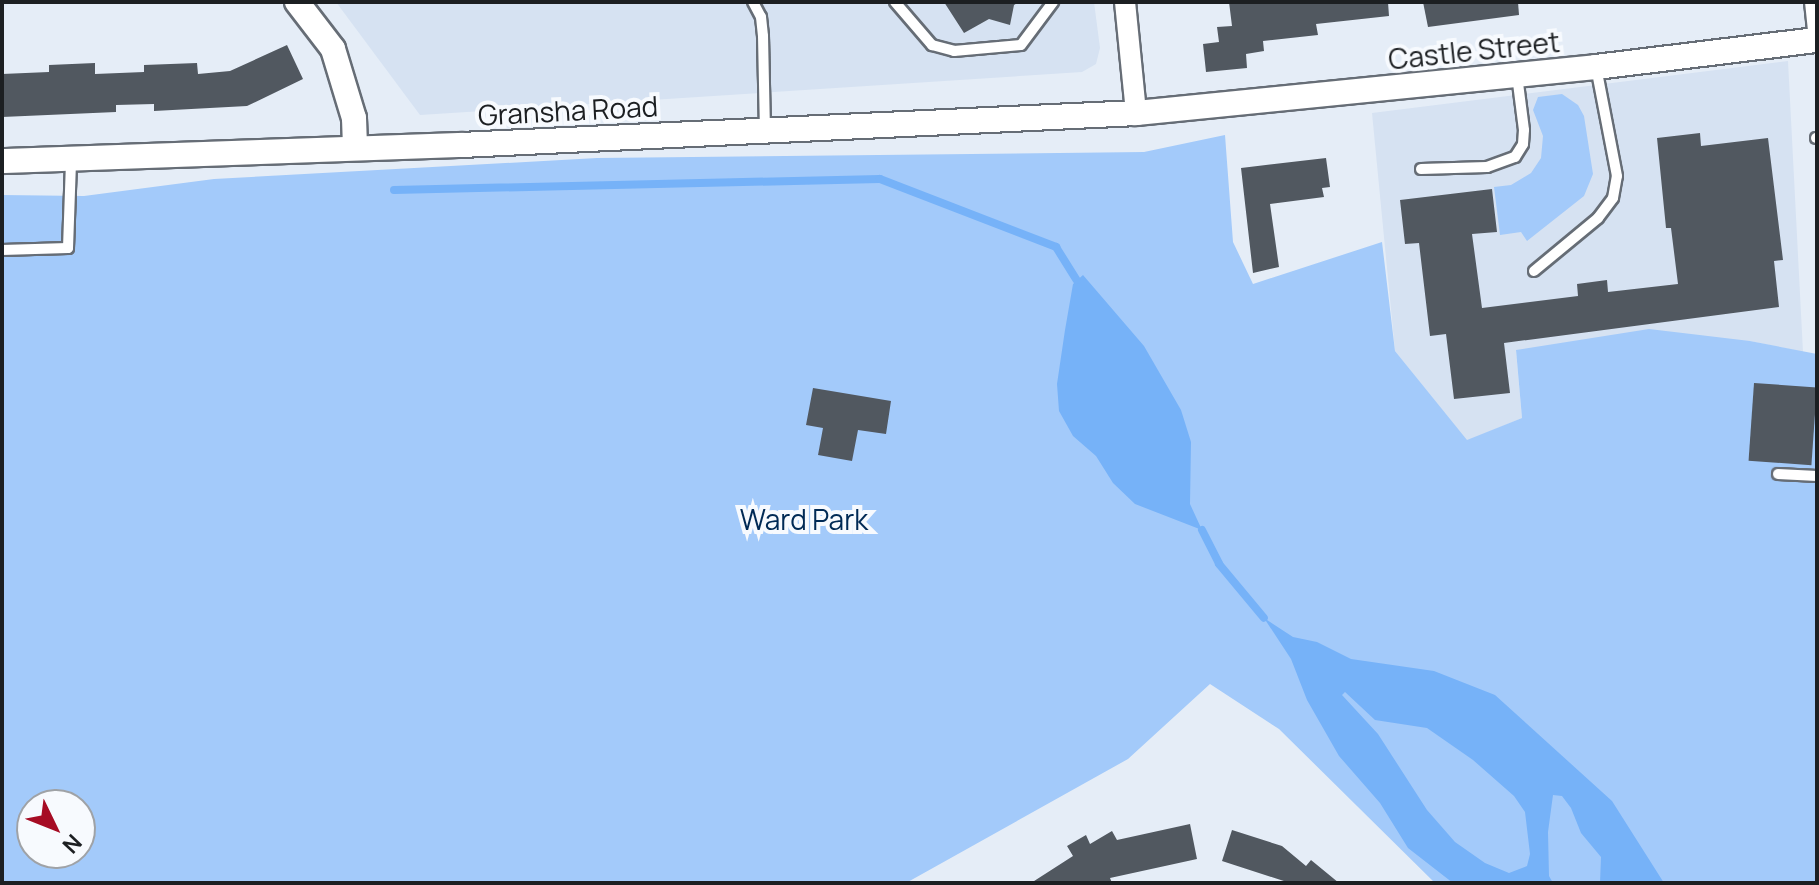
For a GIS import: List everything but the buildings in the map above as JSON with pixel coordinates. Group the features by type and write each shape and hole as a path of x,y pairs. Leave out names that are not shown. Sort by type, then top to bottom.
{"street":[{"path":"297,2 333,49 354,118 355,146"},
{"path":"1125,2 1136,113"},
{"name":"Castle Street","path":"1136,113 1596,67 1816,40"},
{"name":"Gransha Road","path":"2,161 1136,113"}],"lane":[{"path":"753,2 761,17 763,36 764,131"},
{"path":"895,2 932,45 954,51 1021,45 1053,2"},
{"path":"1810,2 1816,40"},
{"path":"1534,271 1598,218 1613,198 1617,176 1596,67"},
{"path":"1421,169 1487,167 1515,157 1523,144 1524,130 1517,75"},
{"path":"2,250 68,248 71,158"},
{"path":"1778,474 1817,476"}],"shaded area":[{"path":"336,2 1094,2 1100,48 1096,64 1082,72 420,115"},
{"path":"1788,61 1803,352 1750,341 1516,351 1522,418 1467,441 1395,351 1372,113"},
{"path":"1083,275 1144,346 1181,410 1191,442 1190,504 1202,530 1135,504 1113,483 1096,456 1073,436 1059,411 1057,384 1073,284"},
{"path":"1264,618 1293,637 1317,642 1351,659 1434,671 1495,695 1612,801 1664,883 1600,883 1601,857 1581,833 1571,808 1562,796 1553,795 1548,832 1549,876 1553,883 1453,883 1408,848 1380,803 1339,756 1307,700 1291,659","holes":["1345,692 1375,720 1427,728 1473,760 1514,796 1525,812 1530,854 1527,866 1509,873 1485,863 1455,842 1427,810 1378,734 1342,695"]}],"green space":[{"path":"1562,94 1578,105 1584,116 1593,174 1584,196 1527,241 1521,232 1500,235 1494,187 1511,185 1531,173 1541,158 1543,136 1533,110 1538,97"},
{"name":"Ward Park","path":"1225,135 1233,242 1253,284 1382,242 1395,351 1467,440 1522,418 1516,350 1649,329 1750,341 1817,354 1817,883 1435,883 1279,729 1210,684 1128,759 906,883 2,883 2,195 84,196 214,179 597,158 1144,152"}],"waterway":[{"path":"394,190 880,179 1056,247 1077,280"},
{"path":"1202,530 1219,564 1264,618"}]}
